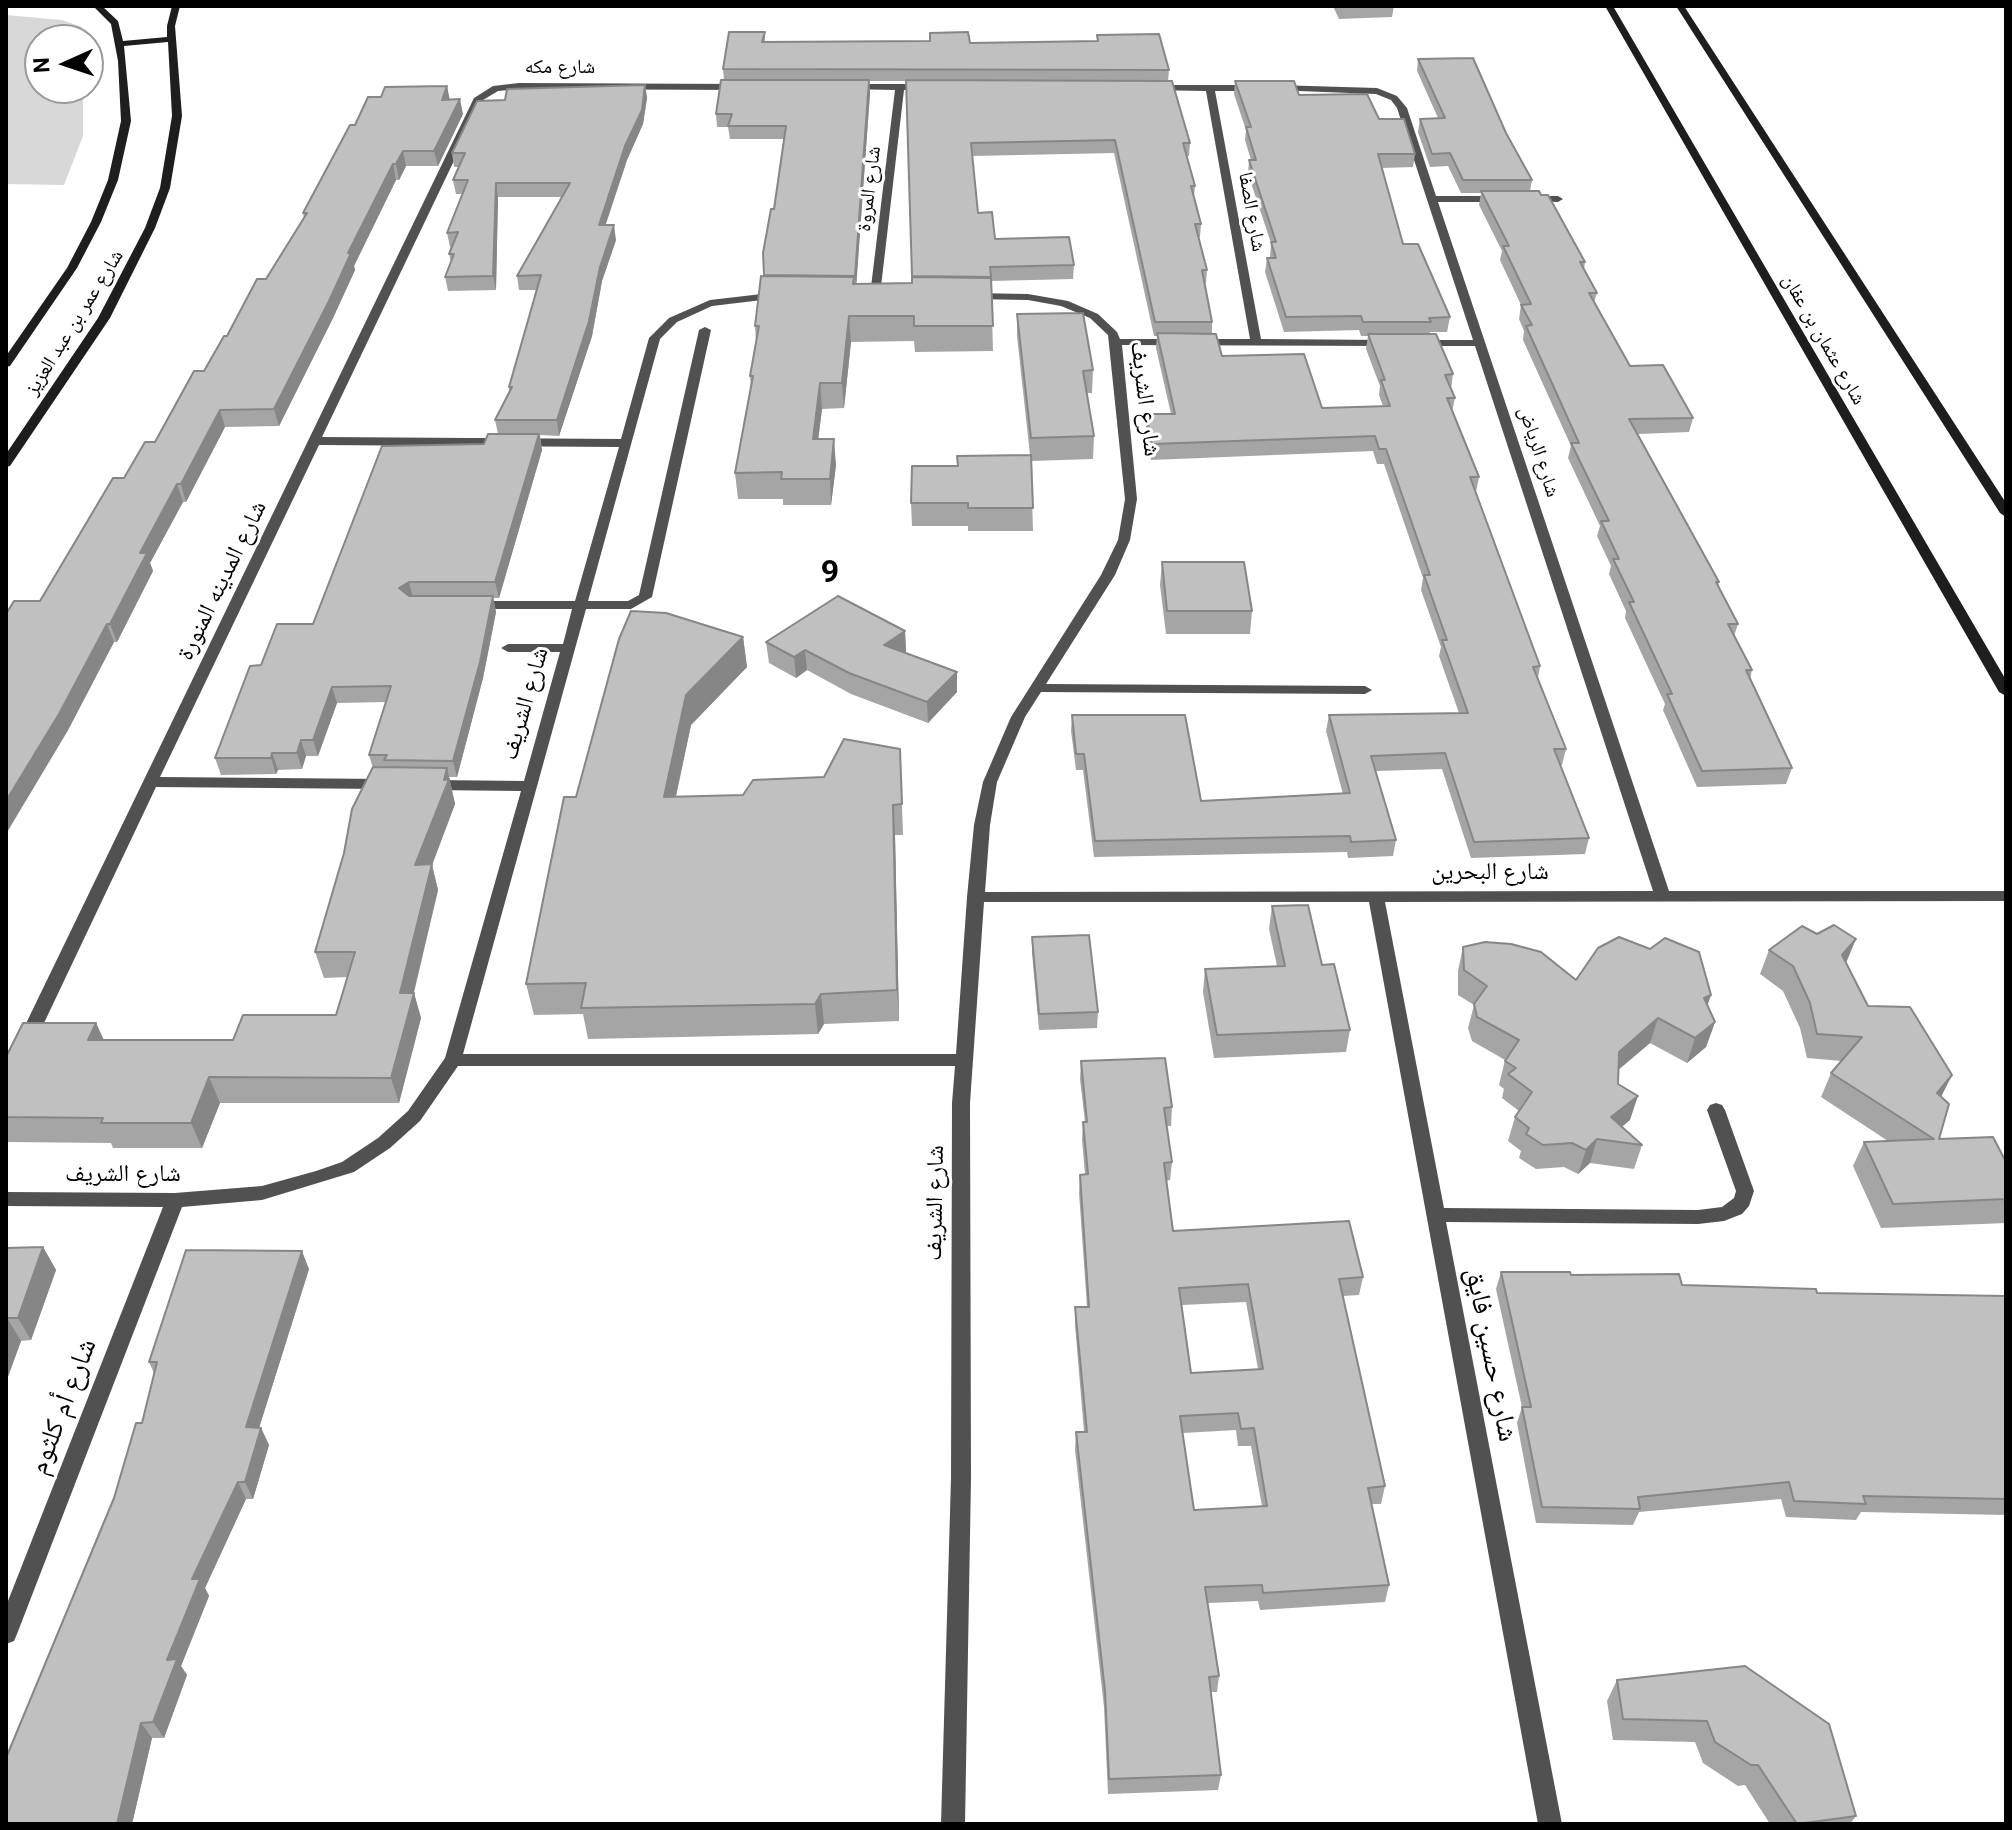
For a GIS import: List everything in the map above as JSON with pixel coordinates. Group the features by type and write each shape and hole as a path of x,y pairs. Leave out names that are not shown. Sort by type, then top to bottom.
{"main road":[{"name":"شارع عمر بن عبد العزيز","path":"6,364 72,268 113,180 126,121 120,44 115,23 97,6"},
{"name":"شارع عمر بن عبد العزيز","path":"6,463 104,318 150,228 165,188 177,116 172,39 176,6"},
{"name":"شارع عثمان بن عفان","path":"1609,6 2006,692"},
{"path":"1680,6 2006,513"},
{"path":"120,44 172,39"}],"street":[{"name":"شارع مكه","path":"479,98 496,88 519,86 759,87"},
{"path":"838,87 930,87"},
{"name":"شارع المروة","path":"875,295 900,87"},
{"path":"1145,88 1210,88"},
{"name":"شارع الرياض","path":"1210,88 1362,89 1394,98 1402,108 1663,896"},
{"name":"شارع الصفا","path":"1210,88 1256,342"},
{"name":"شارع المدينه المنورة","path":"19,1056 479,98"},
{"path":"1433,199 1558,199"},
{"name":"شارع الشريف","path":"6,1199 175,1200 262,1193 348,1167 384,1143 414,1116 453,1060 652,347 663,328 684,313 710,303 745,297 789,295"},
{"name":"شارع الشريف","path":"949,295 1028,297 1064,303 1094,316 1105,325 1116,342 1130,479 1129,519 1124,540 1108,575 1018,717 990,782 982,825 964,1060 959,1218 961,1478 953,1824"},
{"path":"458,605 631,605 645,597 705,330"},
{"path":"1116,342 1394,343"},
{"path":"1408,343 1481,343"},
{"path":"314,441 624,443"},
{"path":"508,648 566,648"},
{"path":"1036,688 1365,690"},
{"path":"151,782 527,786"},
{"name":"شارع البحرين","path":"975,897 2006,896"},
{"name":"شارع حسين فايق","path":"1376,897 1550,1824"},
{"path":"453,1060 964,1060"},
{"path":"1436,1215 1698,1217 1724,1214 1735,1209 1745,1191 1716,1110"},
{"name":"شارع أم كلثوم","path":"6,1634 175,1200"}],"shaded area":[{"path":"6,15 62,20 73,24 24,24 24,104 83,104 83,136 64,185 6,184"}],"building":[{"path":"729,32 765,32 762,42 930,41 930,33 968,32 970,43 1098,41 1097,35 1159,34 1169,70 723,69"},
{"path":"1473,58 1506,133 1532,180 1463,180 1450,153 1432,154 1420,119 1445,118 1418,59"},
{"path":"721,80 869,80 855,276 764,275 763,253 771,209 774,209 786,126 728,126 732,114 716,114"},
{"path":"906,80 1172,81 1190,143 1183,143 1195,186 1191,186 1201,224 1195,224 1207,270 1202,270 1212,322 1155,322 1115,140 971,143 978,213 992,212 995,239 1069,237 1074,265 990,267 991,277 912,276"},
{"path":"1235,81 1294,81 1299,95 1367,94 1379,119 1404,119 1415,154 1378,154 1403,244 1418,244 1450,317 1429,318 1431,322 1363,322 1361,316 1286,317 1267,258 1276,258 1271,242 1276,242 1249,160 1256,160 1246,127 1251,127"},
{"path":"645,85 642,110 625,146 599,225 614,225 600,267 589,321 557,420 495,420 512,387 509,387 541,275 517,276 570,183 496,183 493,276 445,277 454,254 449,254 458,232 447,233 468,180 453,180 465,153 452,153 477,101 505,100 507,89"},
{"path":"447,86 442,100 460,99 434,151 403,151 393,164 274,409 220,410 140,553 147,553 110,624 107,624 59,714 6,801 6,614 14,601 40,601 113,478 124,478 145,442 155,442 194,371 204,371 224,336 227,336 257,279 266,279 307,213 303,213 368,97 381,97 385,87"},
{"path":"1481,191 1539,191 1541,195 1548,195 1585,262 1580,262 1597,293 1589,293 1630,366 1663,365 1693,418 1629,419 1719,582 1716,582 1738,624 1728,624 1752,670 1746,670 1792,768 1702,771 1667,694 1672,694 1629,602 1634,602 1613,559 1619,559 1601,521 1609,521 1571,443 1579,443 1526,326 1532,325 1521,305 1531,304 1503,246 1509,246"},
{"path":"761,276 854,277 853,284 912,283 912,277 991,278 993,326 914,326 914,316 849,316 842,383 820,383 813,439 834,439 830,479 781,479 782,472 735,473 753,376 750,376 759,326 755,326"},
{"path":"1083,313 1093,370 1083,371 1094,436 1031,438 1017,314"},
{"path":"1157,333 1216,334 1222,356 1304,354 1322,408 1390,406 1381,380 1385,380 1368,334 1436,334 1453,374 1445,375 1455,398 1447,398 1479,477 1470,477 1540,666 1533,667 1566,749 1554,749 1589,838 1474,842 1445,753 1371,756 1396,840 1351,842 1350,836 1095,841 1084,754 1076,754 1072,715 1185,715 1201,801 1350,793 1329,715 1468,713 1442,640 1447,640 1424,575 1430,575 1386,449 1379,449 1375,436 1152,444 1146,414 1175,414"},
{"path":"488,434 539,434 495,582 409,582 399,588 409,596 493,596 480,662 453,761 384,760 387,755 369,755 391,686 332,687 313,740 301,740 297,753 272,753 271,758 215,758 250,666 261,665 277,624 313,624 382,446 484,444"},
{"path":"1031,455 1033,508 968,508 968,503 911,503 912,466 958,466 957,456"},
{"path":"1162,562 1244,562 1252,611 1167,611"},
{"path":"838,596 905,631 884,645 957,672 927,702 849,673 805,650 794,657 766,642"},
{"path":"631,611 666,613 743,637 686,695 664,797 743,795 753,780 824,777 844,739 900,749 902,804 893,805 897,990 821,994 815,1004 581,1008 586,983 526,984 564,797 576,797 619,639"},
{"path":"373,767 447,768 444,780 449,779 415,865 432,864 400,993 414,993 391,1078 209,1077 191,1123 101,1123 103,1118 6,1117 6,1057 23,1023 96,1023 88,1040 233,1040 243,1015 336,1015 355,952 315,952 344,853 352,809"},
{"path":"1308,905 1322,965 1334,964 1350,1030 1217,1035 1205,969 1285,966 1272,906"},
{"path":"1834,925 1856,939 1842,955 1868,1006 1910,1007 1952,1075 1937,1093 1949,1104 1939,1139 1993,1137 2006,1162 2006,1199 1893,1204 1864,1142 1934,1139 1831,1073 1862,1037 1817,1034 1810,1003 1793,966 1769,950 1802,926 1817,934"},
{"path":"1089,935 1098,1012 1039,1014 1032,937"},
{"path":"1619,937 1650,949 1665,938 1699,952 1711,995 1704,998 1715,1022 1695,1038 1658,1018 1619,1052 1618,1084 1638,1096 1611,1117 1642,1145 1597,1139 1586,1150 1572,1143 1543,1145 1526,1134 1529,1128 1515,1117 1532,1092 1508,1074 1516,1068 1505,1061 1519,1040 1477,1017 1474,1004 1487,986 1464,970 1463,947 1485,942 1511,944 1541,952 1576,980 1598,948"},
{"path":"1165,1058 1172,1107 1164,1108 1172,1162 1164,1163 1173,1231 1349,1221 1363,1277 1339,1279 1385,1486 1368,1488 1389,1585 1263,1593 1262,1585 1205,1587 1219,1676 1209,1677 1221,1775 1109,1779 1105,1691 1076,1432 1087,1432 1075,1307 1089,1307 1080,1175 1088,1174 1081,1061","holes":["1248,1284 1263,1369 1191,1373 1179,1288","1238,1413 1241,1429 1254,1428 1267,1506 1194,1510 1180,1416"]},
{"path":"43,1247 18,1318 7,1318 6,1321 6,1248"},
{"path":"186,1250 302,1251 246,1427 261,1428 245,1482 238,1482 192,1579 200,1579 167,1660 177,1659 153,1722 141,1723 117,1824 6,1824 6,1758 114,1498 136,1423 142,1423 157,1362 149,1362"},
{"path":"1501,1272 1679,1274 1682,1285 1816,1289 1817,1293 2006,1296 2006,1499 1863,1496 1866,1504 1794,1501 1789,1482 1638,1497 1640,1509 1542,1507 1522,1407 1531,1407"},
{"path":"1745,1666 1829,1724 1856,1816 1797,1824 1758,1765 1751,1765 1715,1742 1707,1721 1623,1719 1617,1680"}],"district":[{"name":"9","path":"831,574"}]}
